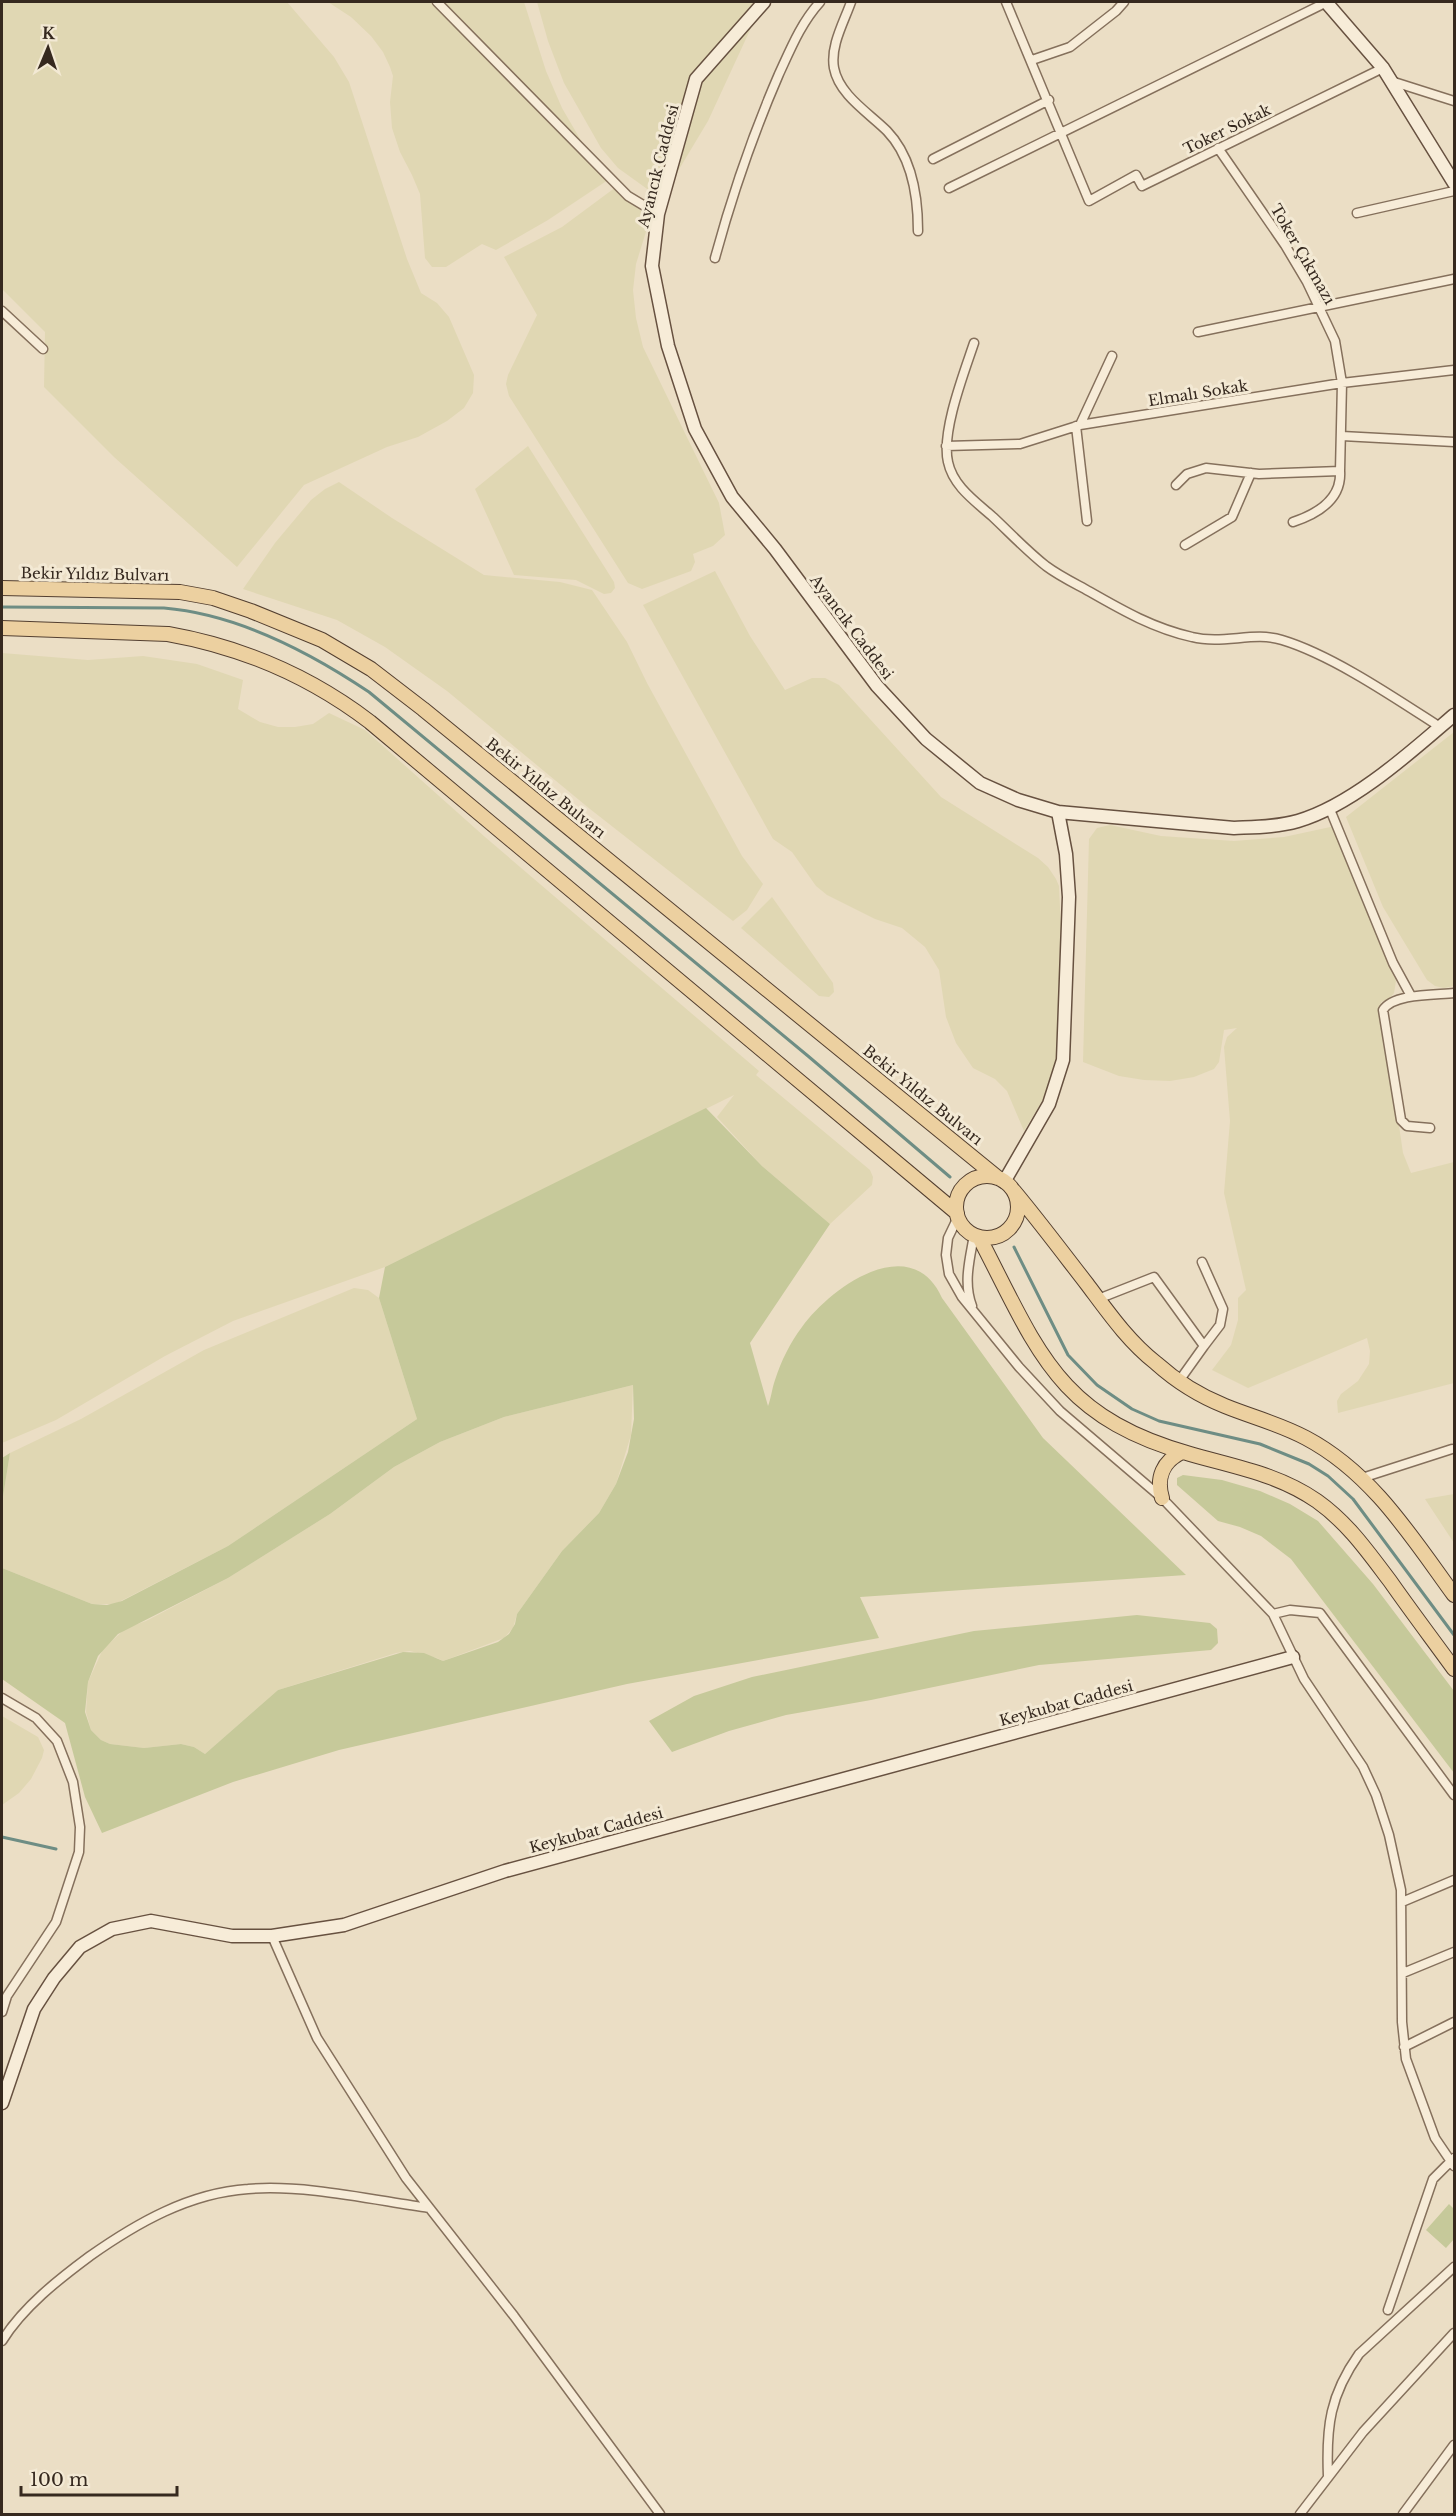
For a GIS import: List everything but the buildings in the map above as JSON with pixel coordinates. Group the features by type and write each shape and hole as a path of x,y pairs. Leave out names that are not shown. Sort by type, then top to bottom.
{"main road":[{"name":"Bekir Yıldız Bulvarı","path":"2,588 180,592 213,598 322,640 371,669 1005,1184 1140,1350 1179,1381 1222,1405 1307,1438 1362,1478 1393,1510 1455,1595"},
{"path":"2,628 157,634 187,638 266,662 338,699 370,722 958,1215 965,1228 977,1236 1031,1340 1064,1384 1092,1409 1122,1429 1152,1442 1271,1477 1304,1493 1352,1531 1455,1669"},
{"path":"958,1215 958,1197 966,1185 978,1178 1005,1184 1018,1211 1013,1224 997,1236 977,1236"},
{"path":"1162,1498 1159,1485 1161,1472 1172,1458 1182,1452"}],"street":[{"path":"437,2 628,196 658,214"},
{"name":"Ayancık Caddesi","path":"764,2 696,79 658,214 652,266 668,346 695,429 732,497 775,549 877,686 926,739 980,783 1018,800 1058,812 1234,828 1286,824 1329,807 1381,774 1449,721"},
{"path":"715,258 740,174 771,93 798,32 820,2"},
{"path":"850,2 834,48 834,69 843,89 889,133 905,159 917,202 918,231"},
{"path":"1006,2 1062,134"},
{"path":"1032,60 1070,48 1124,2"},
{"path":"949,188 1327,2 1383,68 1455,183"},
{"name":"Toker Sokak","path":"1062,134 1089,201 1136,175 1142,186 1383,68"},
{"path":"1391,81 1455,101"},
{"path":"933,159 1049,100"},
{"name":"Toker Çıkmazı","path":"1218,148 1285,245 1319,306 1335,341 1342,383 1340,485 1334,498 1319,510 1293,522"},
{"path":"1357,213 1455,191"},
{"path":"1198,332 1455,279"},
{"path":"2,311 44,349"},
{"path":"974,343 959,389 946,446 950,469 958,484 1047,567 1139,620 1206,640 1229,641 1262,637 1285,640 1449,721"},
{"path":"1087,521 1078,426 1112,356"},
{"name":"Elmalı Sokak","path":"946,446 1020,444 1078,426 1342,383 1455,370"},
{"path":"1342,436 1455,442"},
{"path":"1176,485 1187,474 1206,468 1251,474 1340,471"},
{"path":"1185,545 1232,517 1251,474"},
{"path":"1329,807 1393,963 1411,996"},
{"path":"1005,1184 1049,1104 1063,1060 1069,897 1066,855 1058,812"},
{"path":"1430,1128 1407,1126 1401,1120 1383,1013 1388,1004 1411,996 1455,993"},
{"path":"958,1215 948,1238 946,1264 958,1291 1019,1367 1060,1411 1162,1498 1273,1614 1308,1687 1355,1753 1370,1782 1394,1853 1402,1902 1402,1973 1406,2059 1430,2126 1453,2161 1433,2179 1388,2310"},
{"path":"975,1311 969,1297 967,1282 977,1236"},
{"path":"1179,1381 1220,1325 1223,1309 1202,1262"},
{"path":"1098,1299 1154,1277 1204,1346"},
{"path":"1362,1478 1452,1449"},
{"path":"1273,1614 1290,1610 1320,1613 1455,1795"},
{"name":"Keykubat Caddesi","path":"2,2103 34,2009 54,1978 80,1947 112,1929 151,1921 232,1936 272,1936 344,1925 505,1871 1293,1657"},
{"path":"2,1698 36,1718 57,1741 73,1782 80,1827 79,1852 56,1922 7,1996 2,2012"},
{"path":"1402,1902 1455,1880"},
{"path":"272,1936 317,2038 406,2178 514,2316 660,2514"},
{"path":"1402,1973 1455,1952"},
{"path":"1404,2047 1455,2022"},
{"path":"2,2341 48,2291 99,2250 154,2217 203,2197 232,2190 279,2188 429,2208"},
{"path":"1328,2475 1329,2420 1338,2390 1351,2365 1359,2354 1455,2267"},
{"path":"1300,2514 1363,2432 1455,2333"},
{"path":"1403,2514 1455,2445"}],"shaded area":[{"path":"2,2 287,2 334,57 349,82 407,259 421,293 437,303 449,317 474,375 473,393 464,408 447,421 418,437 387,447 304,485 237,567 114,457 44,387 45,332 2,289"},
{"path":"328,2 524,2 546,71 562,108 583,144 611,178 548,220 496,250 482,244 446,267 432,267 425,258 420,194 400,152 392,128 390,102 393,76 390,67 383,52 371,36 351,17"},
{"path":"537,2 763,2 708,121 669,186 658,193 650,191 618,168 601,148 564,83 548,41"},
{"path":"616,187 643,209 649,222 636,264 633,290 636,318 643,347 719,503 725,535 713,546 693,554 695,562 691,571 642,589 628,583 509,396 506,384 508,375 537,315 504,257 562,227"},
{"path":"528,446 614,582 615,588 611,593 604,594 576,580 514,575 475,489"},
{"path":"339,482 484,575 560,582 592,590 627,642 742,856 763,884 747,910 733,921 590,809 447,691 385,647 337,620 243,589 275,543 311,500"},
{"path":"715,571 750,636 785,690 812,678 825,678 839,685 941,797 1038,858 1056,879 1059,886 1063,971 1059,1056 1047,1093 1024,1131 1007,1091 995,1079 973,1068 956,1043 946,1017 939,970 925,947 902,928 875,919 827,895 816,886 792,852 773,839 643,605"},
{"path":"2,653 88,660 143,656 197,664 243,680 238,709 260,722 278,727 295,727 313,724 329,713 365,730 485,837 759,1071 756,1075 870,1170 873,1177 872,1185 830,1224 762,1166 717,1117 734,1095 385,1267 233,1321 165,1356 56,1420 2,1443"},
{"path":"1454,732 1454,986 1444,988 1435,986 1427,980 1383,907 1346,817"},
{"path":"1110,825 1161,836 1234,841 1284,837 1335,826 1396,981 1394,993 1389,999 1381,1002 1403,1153 1411,1173 1454,1162 1454,1383 1338,1413 1337,1401 1341,1394 1358,1381 1369,1364 1370,1351 1367,1338 1248,1388 1212,1370 1231,1345 1238,1320 1238,1298 1246,1290 1224,1193 1230,1121 1224,1047 1227,1037 1237,1028 1224,1030 1219,1062 1214,1069 1194,1077 1170,1081 1144,1080 1119,1076 1083,1062 1089,839 1097,828"},
{"path":"772,897 833,983 834,992 829,997 819,996 741,928"},
{"path":"354,1288 368,1290 379,1298 417,1419 228,1546 115,1604 92,1604 2,1568 2,1503 10,1453 81,1419 204,1350"},
{"path":"633,1385 631,1435 616,1484 599,1513 562,1551 517,1614 513,1628 504,1638 443,1661 410,1651 396,1653 278,1690 205,1754 194,1747 181,1744 144,1748 110,1744 101,1740 91,1730 86,1712 88,1682 103,1649 126,1628 146,1621 228,1578 330,1514 394,1467 440,1442 504,1417"},
{"path":"1454,1494 1454,1543 1425,1499"},
{"path":"2,1716 38,1737 44,1750 31,1779 19,1793 2,1805"}],"green space":[{"path":"706,1108 762,1166 830,1224 750,1343 768,1406 777,1373 786,1352 798,1333 831,1296 850,1282 871,1272 891,1267 911,1268 928,1278 1043,1438 1186,1575 860,1597 879,1638 627,1684 339,1750 233,1782 102,1833 85,1797 65,1723 2,1679 2,1568 92,1604 107,1605 122,1601 228,1546 417,1419 379,1298 385,1267","holes":["633,1385 634,1419 628,1452 616,1484 599,1513 562,1551 517,1614 515,1624 509,1634 498,1642 443,1661 424,1653 403,1652 278,1690 205,1754 194,1747 181,1744 144,1748 110,1744 101,1740 91,1730 85,1712 88,1682 98,1656 118,1634 228,1578 330,1514 394,1467 440,1442 504,1417"]},
{"path":"10,1453 2,1503 2,1458"},
{"path":"1183,1475 1222,1480 1260,1491 1290,1504 1318,1521 1373,1584 1454,1691 1454,1773 1291,1559 1261,1536 1218,1521 1177,1485 1177,1478"},
{"path":"1137,1615 1210,1623 1217,1629 1218,1643 1211,1650 1039,1665 786,1715 729,1731 672,1752 649,1721 694,1696 752,1677 974,1631"},
{"path":"1449,2204 1454,2209 1454,2239 1446,2248 1426,2230"}],"waterway":[{"path":"2,607 164,608 191,612 245,627 323,663 369,692 808,1056 950,1177"},
{"path":"1014,1247 1068,1355 1097,1385 1132,1409 1159,1421 1260,1444 1309,1464 1328,1476 1353,1499 1454,1635"},
{"path":"2,1837 56,1849"}]}
